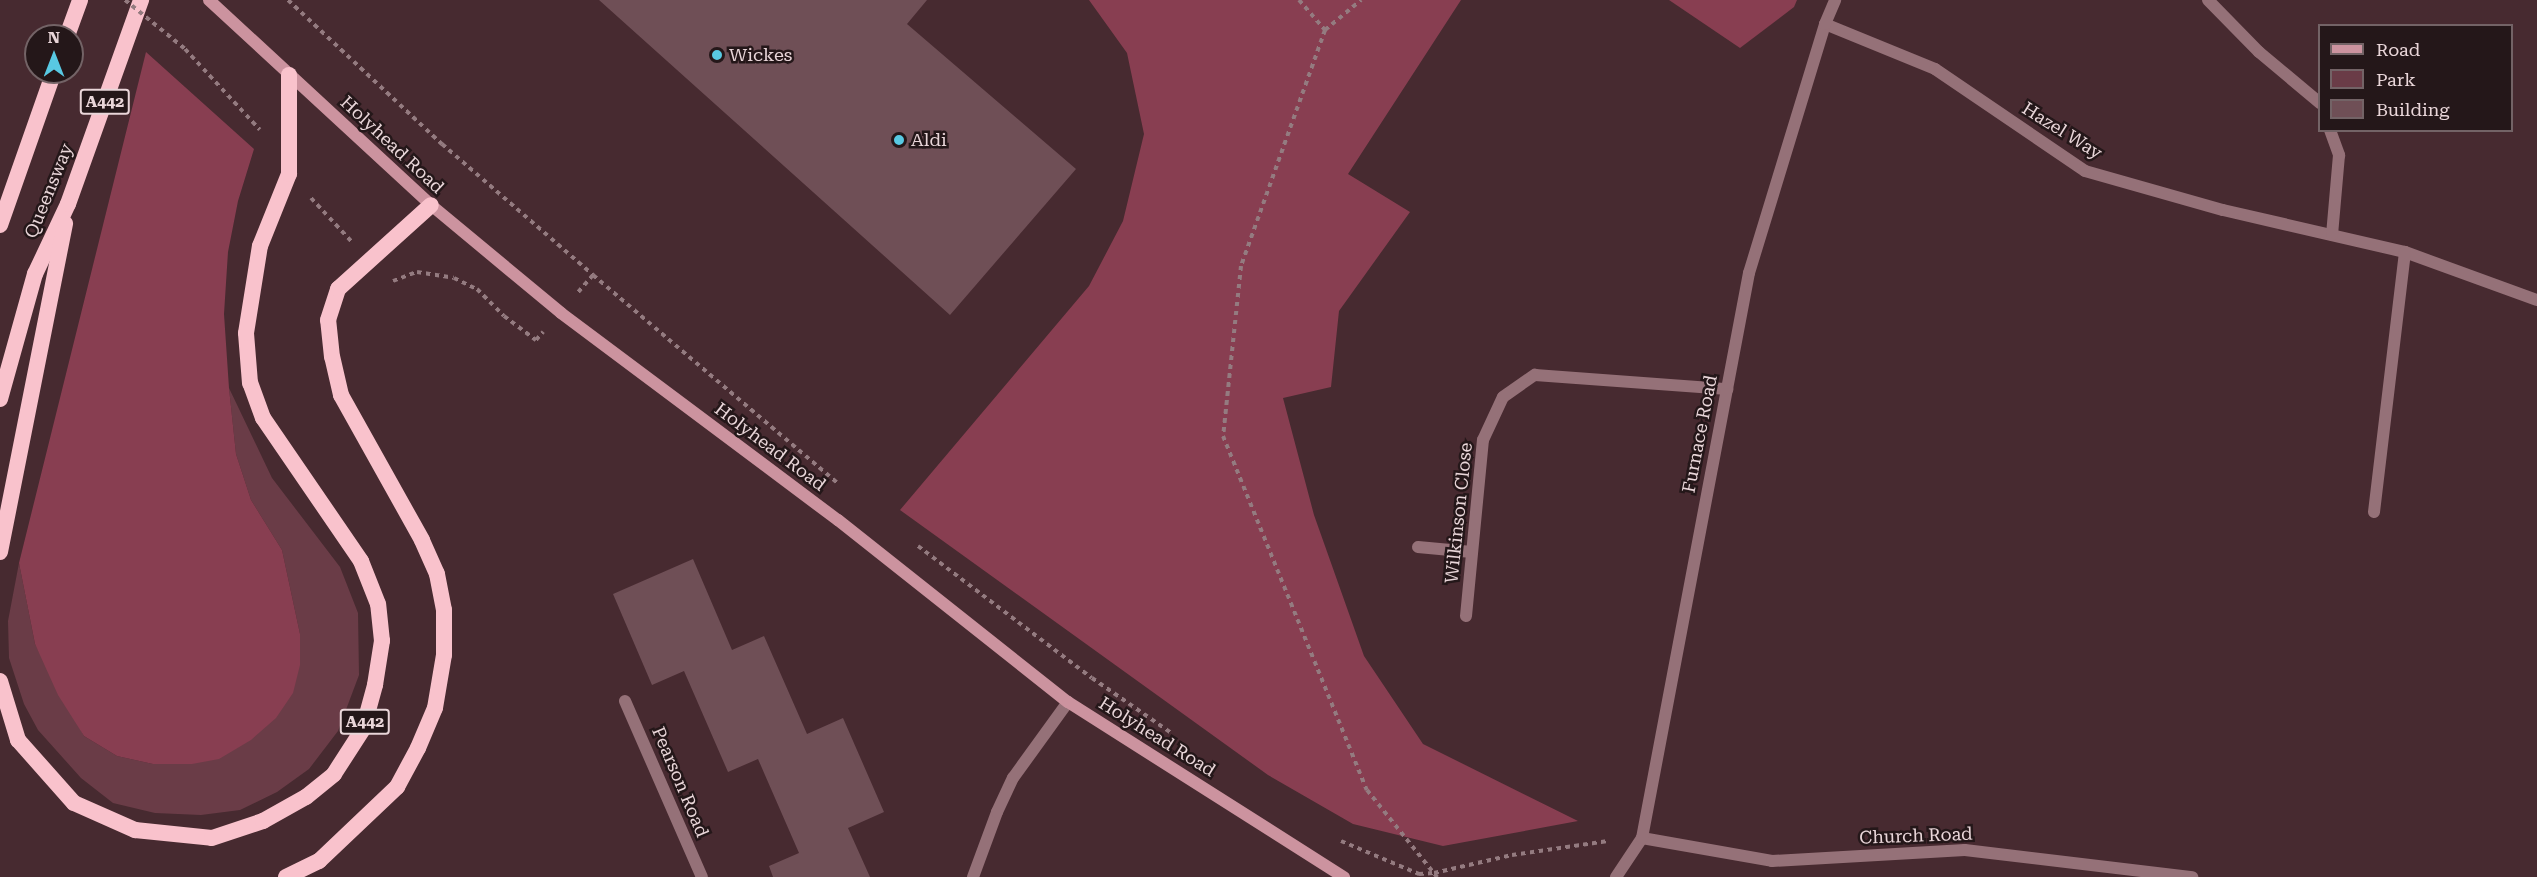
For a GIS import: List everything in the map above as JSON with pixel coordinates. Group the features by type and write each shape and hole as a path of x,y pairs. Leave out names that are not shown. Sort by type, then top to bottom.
{"highway":[{"path":"71,24 80,0"},
{"name":"Queensway","path":"0,399 35,274 68,204 141,0"},
{"name":"A442","path":"0,681 18,740 74,803 135,830 212,838 263,821 306,796 334,774 363,729 375,685 382,641 378,604 361,561 263,418 250,383 246,333 260,246 289,174 289,75"},
{"name":"Queensway","path":"0,225 50,84"},
{"name":"A442","path":"0,552 56,278 68,204"},
{"path":"286,877 319,861 397,787 418,748 435,708 444,655 444,621 436,574 422,540 341,395 332,357 328,320 338,290 431,205"}],"main road":[{"name":"Holyhead Road","path":"209,0 431,205 561,313 838,520 1068,702 1344,877"}],"street":[{"name":"Furnace Road","path":"1616,877 1641,838 1749,273 1825,24 1835,0"},
{"path":"2208,0 2259,52 2318,102"},
{"name":"Hazel Way","path":"1825,24 1935,69 2085,171 2223,210 2405,252 2537,300"},
{"path":"2331,132 2340,155 2332,235"},
{"path":"2374,512 2405,252"},
{"name":"Wilkinson Close","path":"1466,616 1484,440 1503,397 1536,375 1727,389"},
{"path":"1418,547 1472,552"},
{"name":"Pearson Road","path":"625,701 702,877"},
{"path":"973,877 997,812 1013,778 1068,702"},
{"name":"Church Road","path":"1641,838 1772,861 1965,850 2192,877"}],"path":[{"path":"125,0 185,49"},
{"path":"1299,0 1325,30"},
{"path":"1361,0 1325,30 1241,266 1223,436 1367,790 1436,875"},
{"path":"592,275 848,492"},
{"path":"913,542 1092,678 1179,738"},
{"path":"1337,839 1419,874 1436,875 1512,855 1641,838"}],"green space":[{"path":"229,388 272,478 340,567 358,613 359,675 338,731 309,769 277,792 240,810 201,815 155,813 113,803 81,778 38,730 24,704 9,658 8,621 19,563 35,644 84,736 117,756 153,764 300,634 282,550 251,500 236,454"}],"shaded area":[{"path":"1089,0 1461,0 1348,174 1410,212 1339,311 1331,387 1283,398 1314,515 1364,656 1423,744 1578,821 1443,846 1353,824 1268,775 900,510 1089,286 1123,221 1144,134 1127,53"},
{"path":"1669,0 1797,0 1794,7 1740,48"},
{"path":"146,52 254,149 238,201 228,252 224,314 229,388 236,454 251,500 282,550 300,634 300,665 293,693 276,718 251,740 219,759 192,764 153,764 117,756 84,736 58,695 35,644 19,563"}],"building":[{"name":"Aldi","path":"599,0 927,0 907,24 1076,169 950,315"},
{"path":"693,559 732,650 764,636 807,734 843,718 884,812 848,828 870,877 773,877 769,866 799,853 758,759 728,772 684,671 652,685 613,594"}],"place":[{"name":"Wickes","path":"717,55"},
{"name":"Aldi","path":"899,140"}]}
